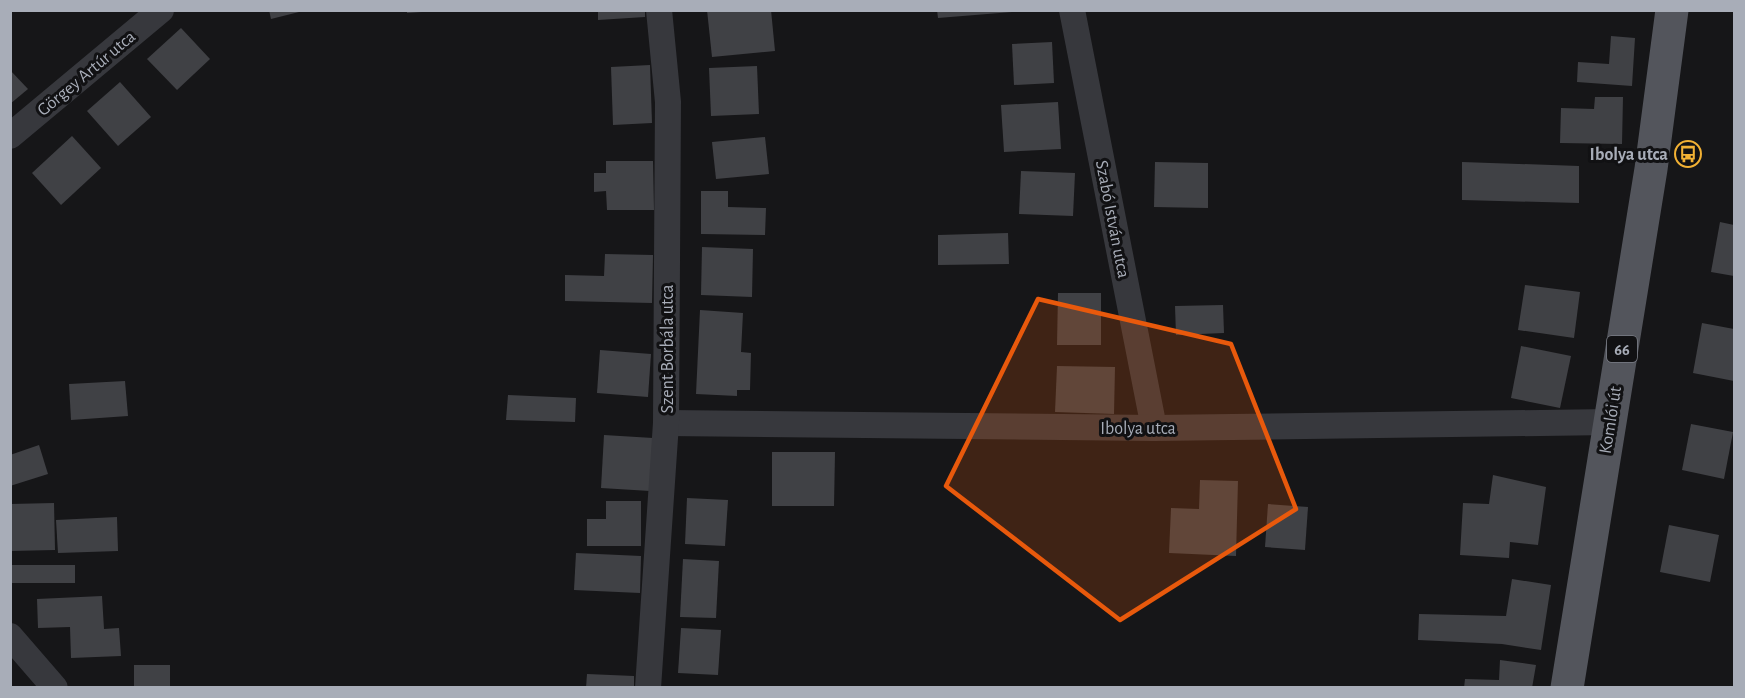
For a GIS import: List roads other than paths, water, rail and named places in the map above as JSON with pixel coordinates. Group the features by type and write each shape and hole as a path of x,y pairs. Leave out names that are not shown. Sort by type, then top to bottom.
{"main road":[{"name":"Komlói út","path":"1567,687 1651,169 1672,10"}],"street":[{"name":"Görgey Artúr utca","path":"10,136 161,10"},
{"name":"Szent Borbála utca","path":"648,687 666,423 668,102 658,10"},
{"name":"Szabó István utca","path":"1072,10 1154,428"},
{"name":"Ibolya utca","path":"666,423 1154,428 1610,422"},
{"path":"10,636 55,687"}],"place":[{"name":"Ibolya utca","path":"1688,154"}]}
